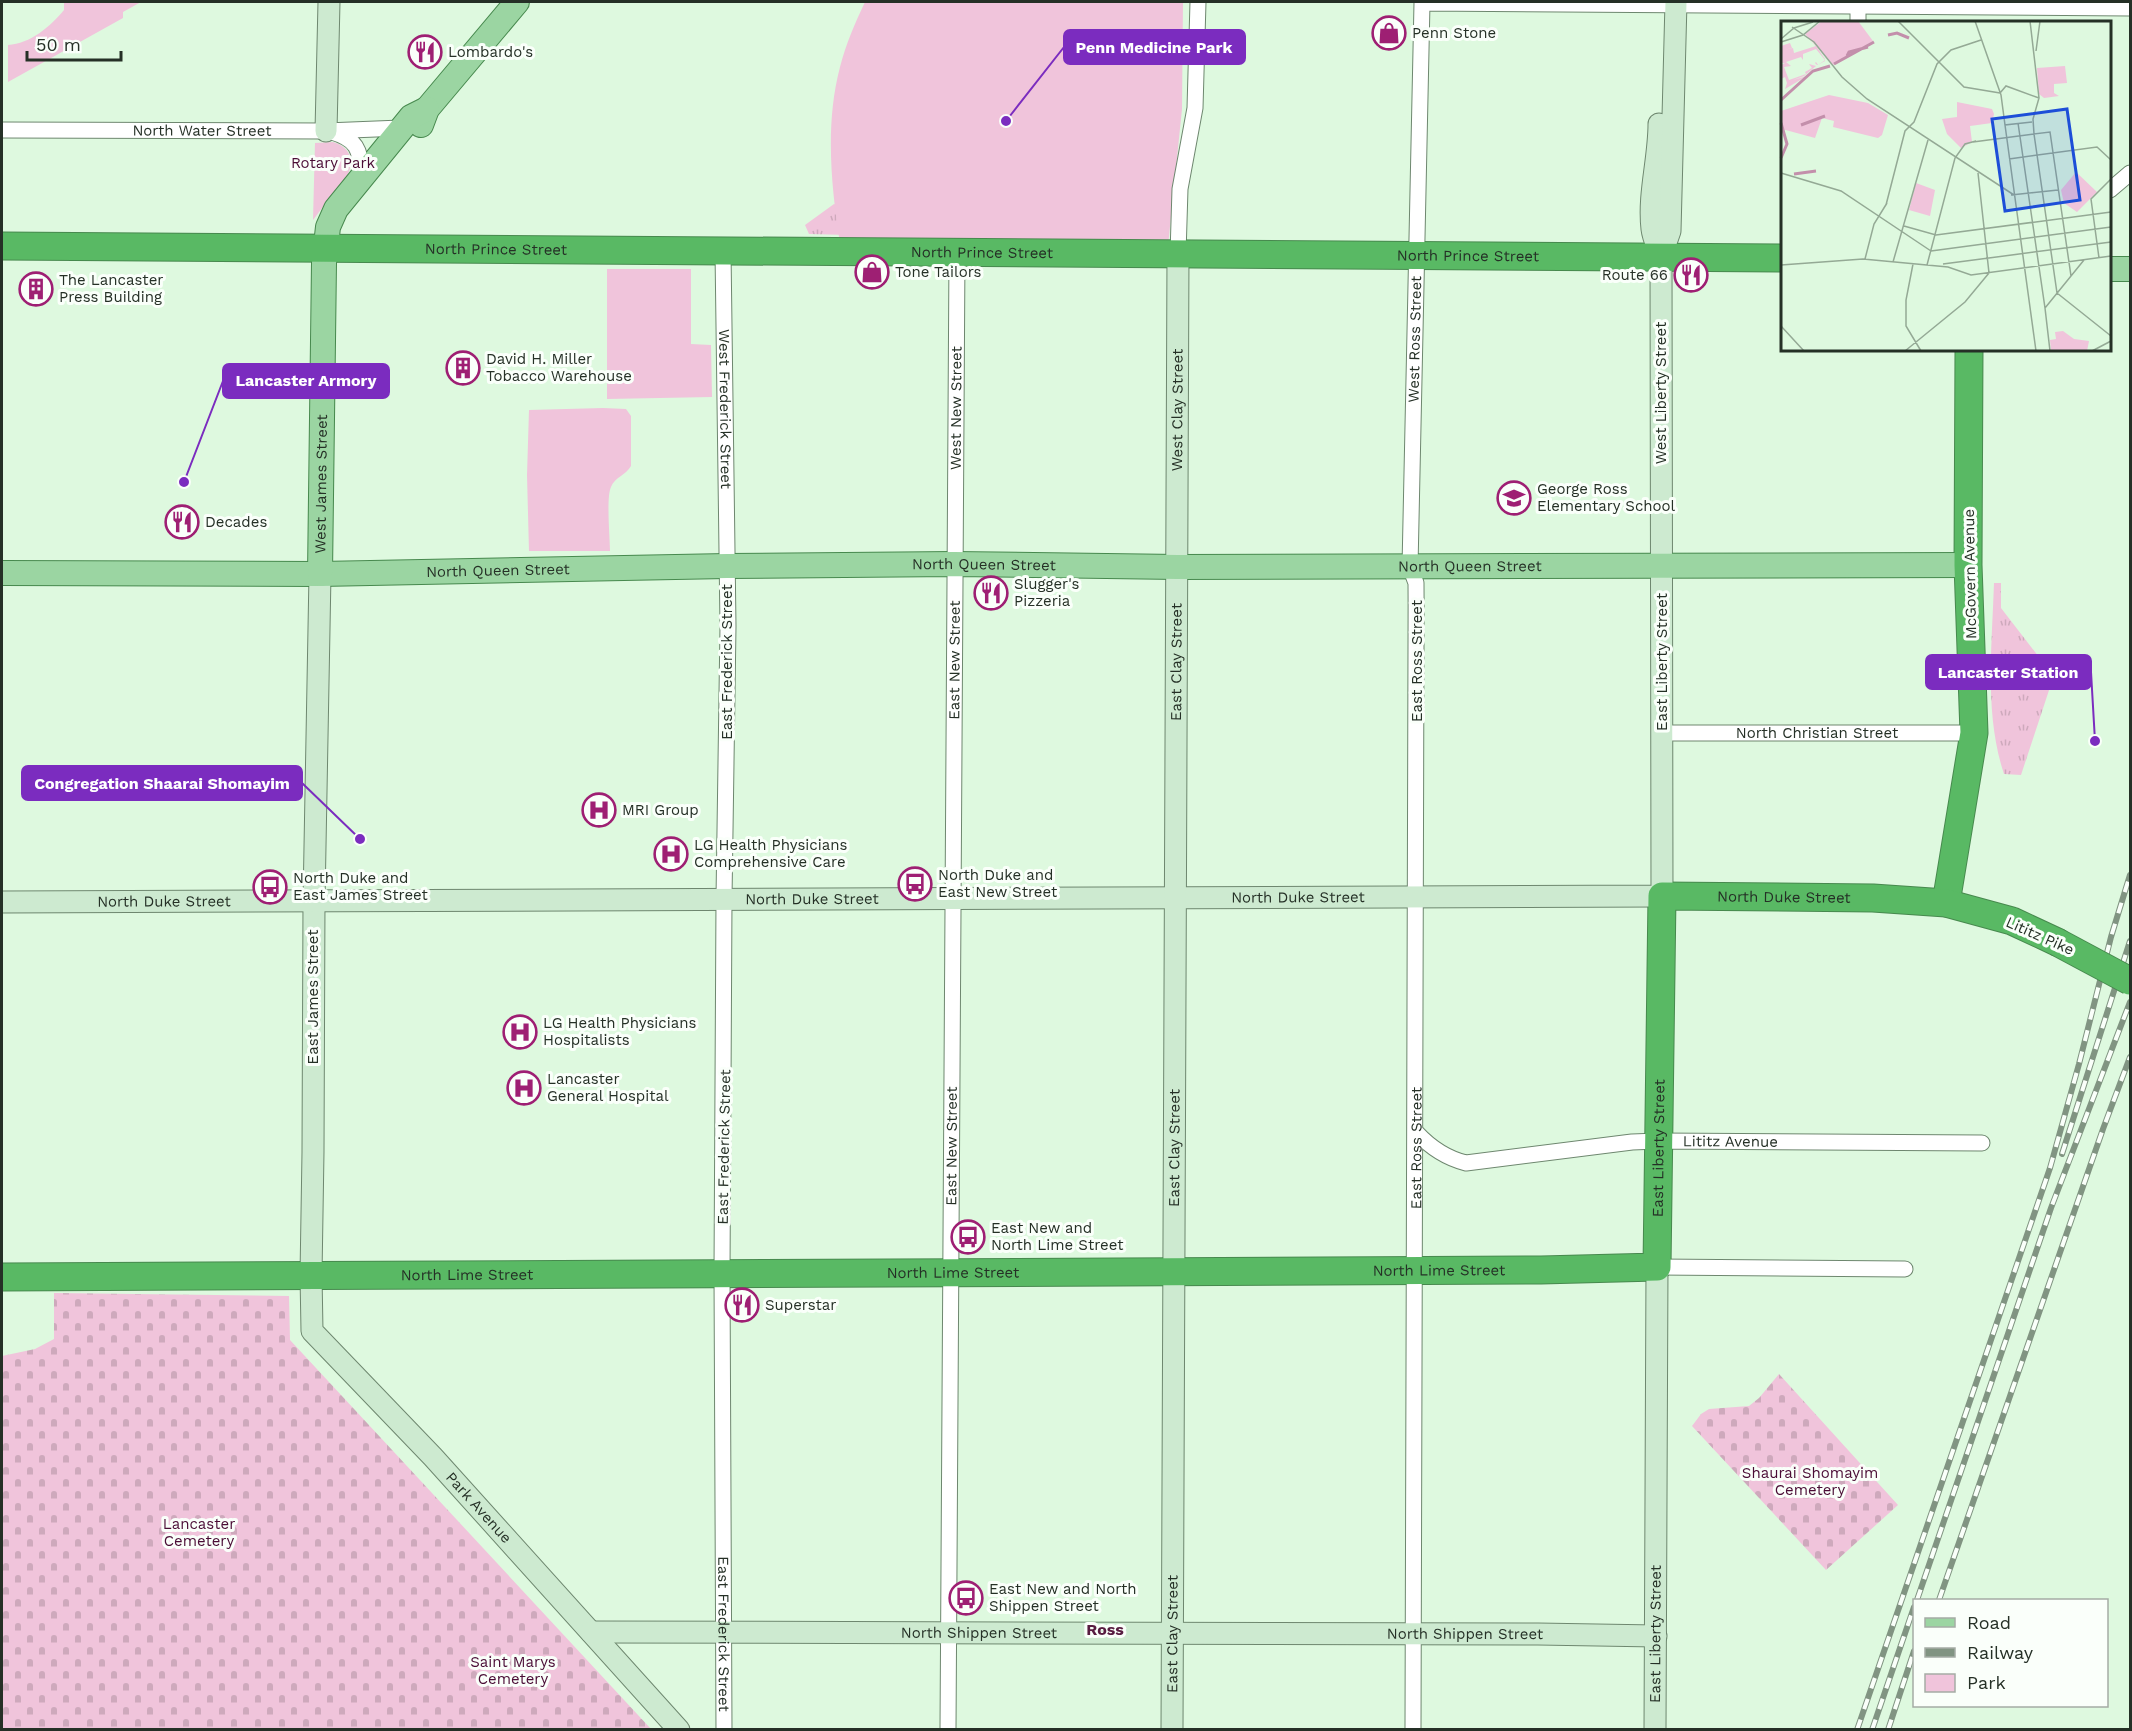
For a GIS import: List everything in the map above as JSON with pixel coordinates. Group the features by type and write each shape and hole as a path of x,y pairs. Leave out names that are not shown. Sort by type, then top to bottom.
{"highway":[{"name":"North Prince Street","path":"2,246 324,250 1781,258"},
{"name":"McGovern Avenue","path":"1946,903 1974,733 1968,565 1969,351"},
{"name":"North Duke Street","path":"1662,896 1873,898 1946,903"},
{"name":"East Liberty Street","path":"1657,1267 1662,896"},
{"name":"Lititz Pike","path":"1946,903 2012,921 2130,981"},
{"name":"North Lime Street","path":"2,1277 1657,1267"}],"main road":[{"path":"326,130 329,2"},
{"path":"324,250 343,219 422,124 427,109 517,2"},
{"name":"West Liberty Street","path":"1663,566 1661,257 1670,231 1669,3"},
{"name":"West James Street","path":"320,574 324,250 328,227 336,209 401,128 411,117 427,109"},
{"name":"West Clay Street","path":"1178,254 1178,567"},
{"name":"North Queen Street","path":"2,573 320,574 954,564 1178,567 1968,565"},
{"name":"East Liberty Street","path":"1662,896 1663,566"},
{"name":"East Clay Street","path":"1172,1730 1178,567"},
{"name":"East James Street","path":"311,1275 314,901 320,574"},
{"name":"North Duke Street","path":"2,902 1662,896"},
{"name":"East Liberty Street","path":"1655,1730 1657,1267"},
{"name":"Park Avenue","path":"311,1275 312,1331 433,1457 679,1730"},
{"name":"North Shippen Street","path":"591,1632 1173,1635 1414,1633 1656,1636"}],"street":[{"path":"1178,254 1180,189 1195,108 1198,2"},
{"path":"1422,3 2022,4 2130,8"},
{"name":"West Ross Street","path":"1410,567 1422,3"},
{"path":"1858,4 1858,21"},
{"path":"2022,4 2022,21"},
{"name":"North Water Street","path":"2,130 401,128"},
{"path":"326,130 352,141 360,153 363,174"},
{"path":"2111,188 2130,173"},
{"name":"West Frederick Street","path":"723,251 727,566"},
{"name":"West New Street","path":"954,564 957,253"},
{"name":"East New Street","path":"948,1730 954,564"},
{"name":"East Frederick Street","path":"724,1730 723,1273 727,566"},
{"name":"East Ross Street","path":"1410,567 1416,583 1417,1132 1413,1730"},
{"name":"North Christian Street","path":"1661,733 1974,733"},
{"name":"Lititz Avenue","path":"1417,1132 1429,1146 1448,1157 1466,1163 1632,1142 1982,1143"},
{"name":"North Lime Street","path":"1657,1267 1905,1269"}],"green space":[{"path":"64,2 141,2 123,12 123,18 8,82 8,45 32,38 46,28 64,10"},
{"path":"865,2 1183,2 1182,109 1168,246 840,243 832,177 832,111 842,58"},
{"name":"Rotary Park","path":"333,142 347,150 351,163 350,169 313,220 315,143"},
{"path":"834,204 926,237 809,234 805,225"},
{"path":"607,269 691,269 691,344 711,345 712,397 607,399"},
{"path":"626,409 631,416 631,466 615,481 610,492 608,508 610,551 529,551 527,475 529,410"},
{"path":"1994,583 2001,583 2001,608 2042,661 2057,666 2021,775 2004,774 1994,728 1991,655"},
{"name":"Lancaster Cemetery","path":"54,1293 289,1296 290,1340 651,1729 2,1729 2,1356 35,1349 54,1339"},
{"name":"Shaurai Shomayim Cemetery","path":"1779,1374 1898,1505 1826,1570 1692,1426 1701,1414 1709,1409 1749,1406 1759,1398"}],"railway":[{"path":"1857,1730 2050,1168 2111,937 2130,875"},
{"path":"2062,1154 2130,941"},
{"path":"1917,1599 2051,1208 2130,1002"},
{"path":"1939,1599 2130,1057"},
{"path":"1872,1730 1913,1610"},
{"path":"1888,1730 1913,1654"}],"place":[{"name":"Penn Stone","path":"1389,33"},
{"name":"Lombardo's","path":"425,52"},
{"name":"Penn Medicine Park","path":"1006,121"},
{"name":"Tone Tailors","path":"872,272"},
{"name":"Route 66","path":"1691,275"},
{"name":"The Lancaster Press Building","path":"36,289"},
{"name":"David H. Miller Tobacco Warehouse","path":"463,368"},
{"name":"Lancaster Armory","path":"184,482"},
{"name":"George Ross Elementary School","path":"1514,498"},
{"name":"Decades","path":"182,522"},
{"name":"Slugger's Pizzeria","path":"991,593"},
{"name":"Lancaster Station","path":"2095,741"},
{"name":"MRI Group","path":"599,810"},
{"name":"Congregation Shaarai Shomayim","path":"360,839"},
{"name":"LG Health Physicians Comprehensive Care","path":"671,854"},
{"name":"North Duke and East New Street","path":"915,884"},
{"name":"North Duke and East James Street","path":"270,887"},
{"name":"LG Health Physicians Hospitalists","path":"520,1032"},
{"name":"Lancaster General Hospital","path":"524,1088"},
{"name":"East New and North Lime Street","path":"968,1237"},
{"name":"Superstar","path":"742,1305"},
{"name":"East New and North Shippen Street","path":"966,1598"}],"district":[{"name":"Ross","path":"1105,1629"}],"park label":[{"name":"Saint Marys Cemetery","path":"513,1670"}]}
